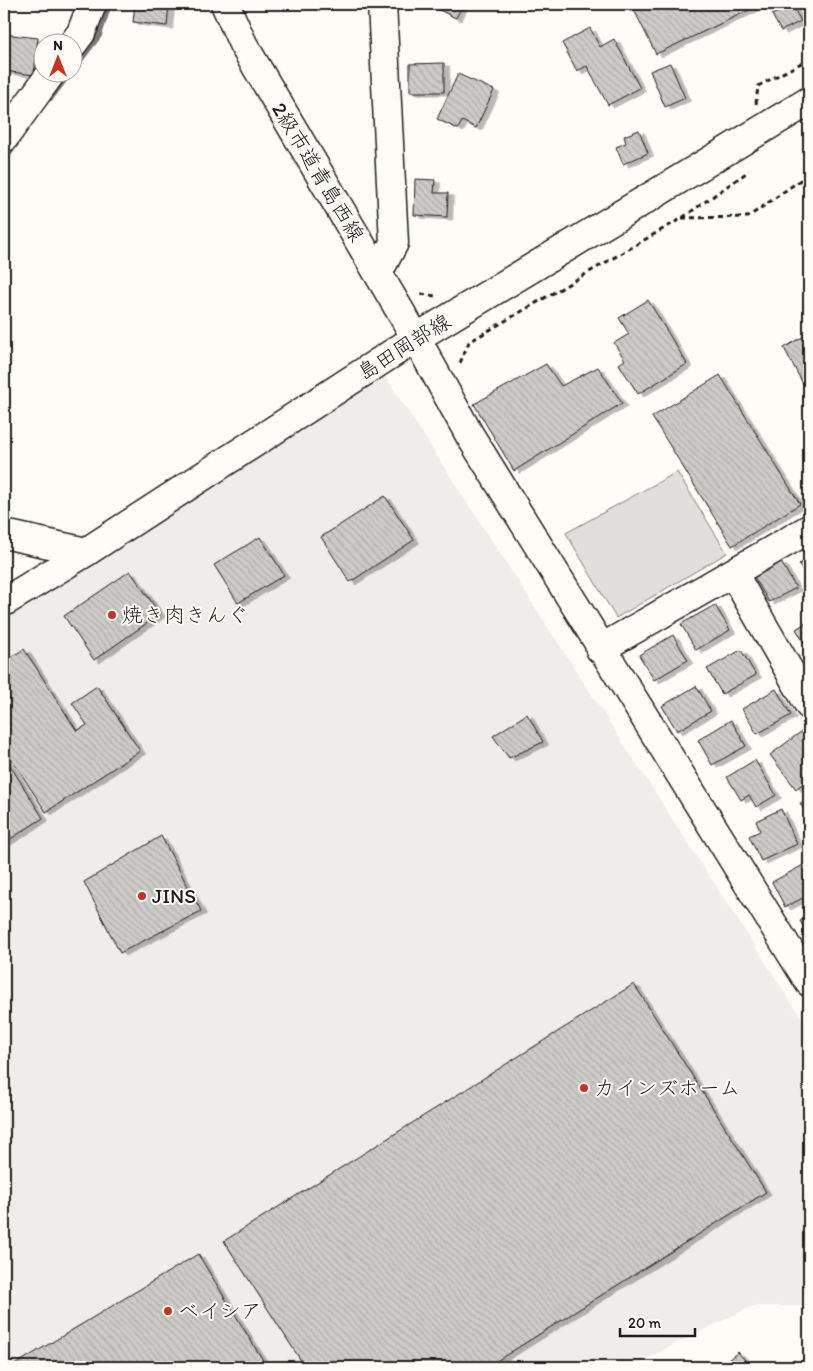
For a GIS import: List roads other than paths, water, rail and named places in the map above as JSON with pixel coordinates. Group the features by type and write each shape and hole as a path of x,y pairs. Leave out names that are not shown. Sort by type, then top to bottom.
{"street":[{"path":"81,32 92,4"},
{"name":"2級市道青島西線","path":"225,4 243,44 416,338 469,434 600,649 809,982"},
{"path":"378,273 394,243 382,4"},
{"path":"7,127 44,82"},
{"name":"島田岡部線","path":"4,602 86,552 416,338 809,101"},
{"path":"600,649 809,529"},
{"path":"4,534 86,552"},
{"path":"733,573 808,699"}],"waterway":[{"path":"82,56 98,35 108,4"},
{"path":"50,97 61,82"},
{"path":"4,159 16,142"}],"place":[{"name":"焼き肉きんぐ","path":"112,615"},
{"name":"JINS","path":"142,896"},
{"name":"カインズホーム","path":"584,1088"},
{"name":"ベイシア","path":"168,1311"}]}
